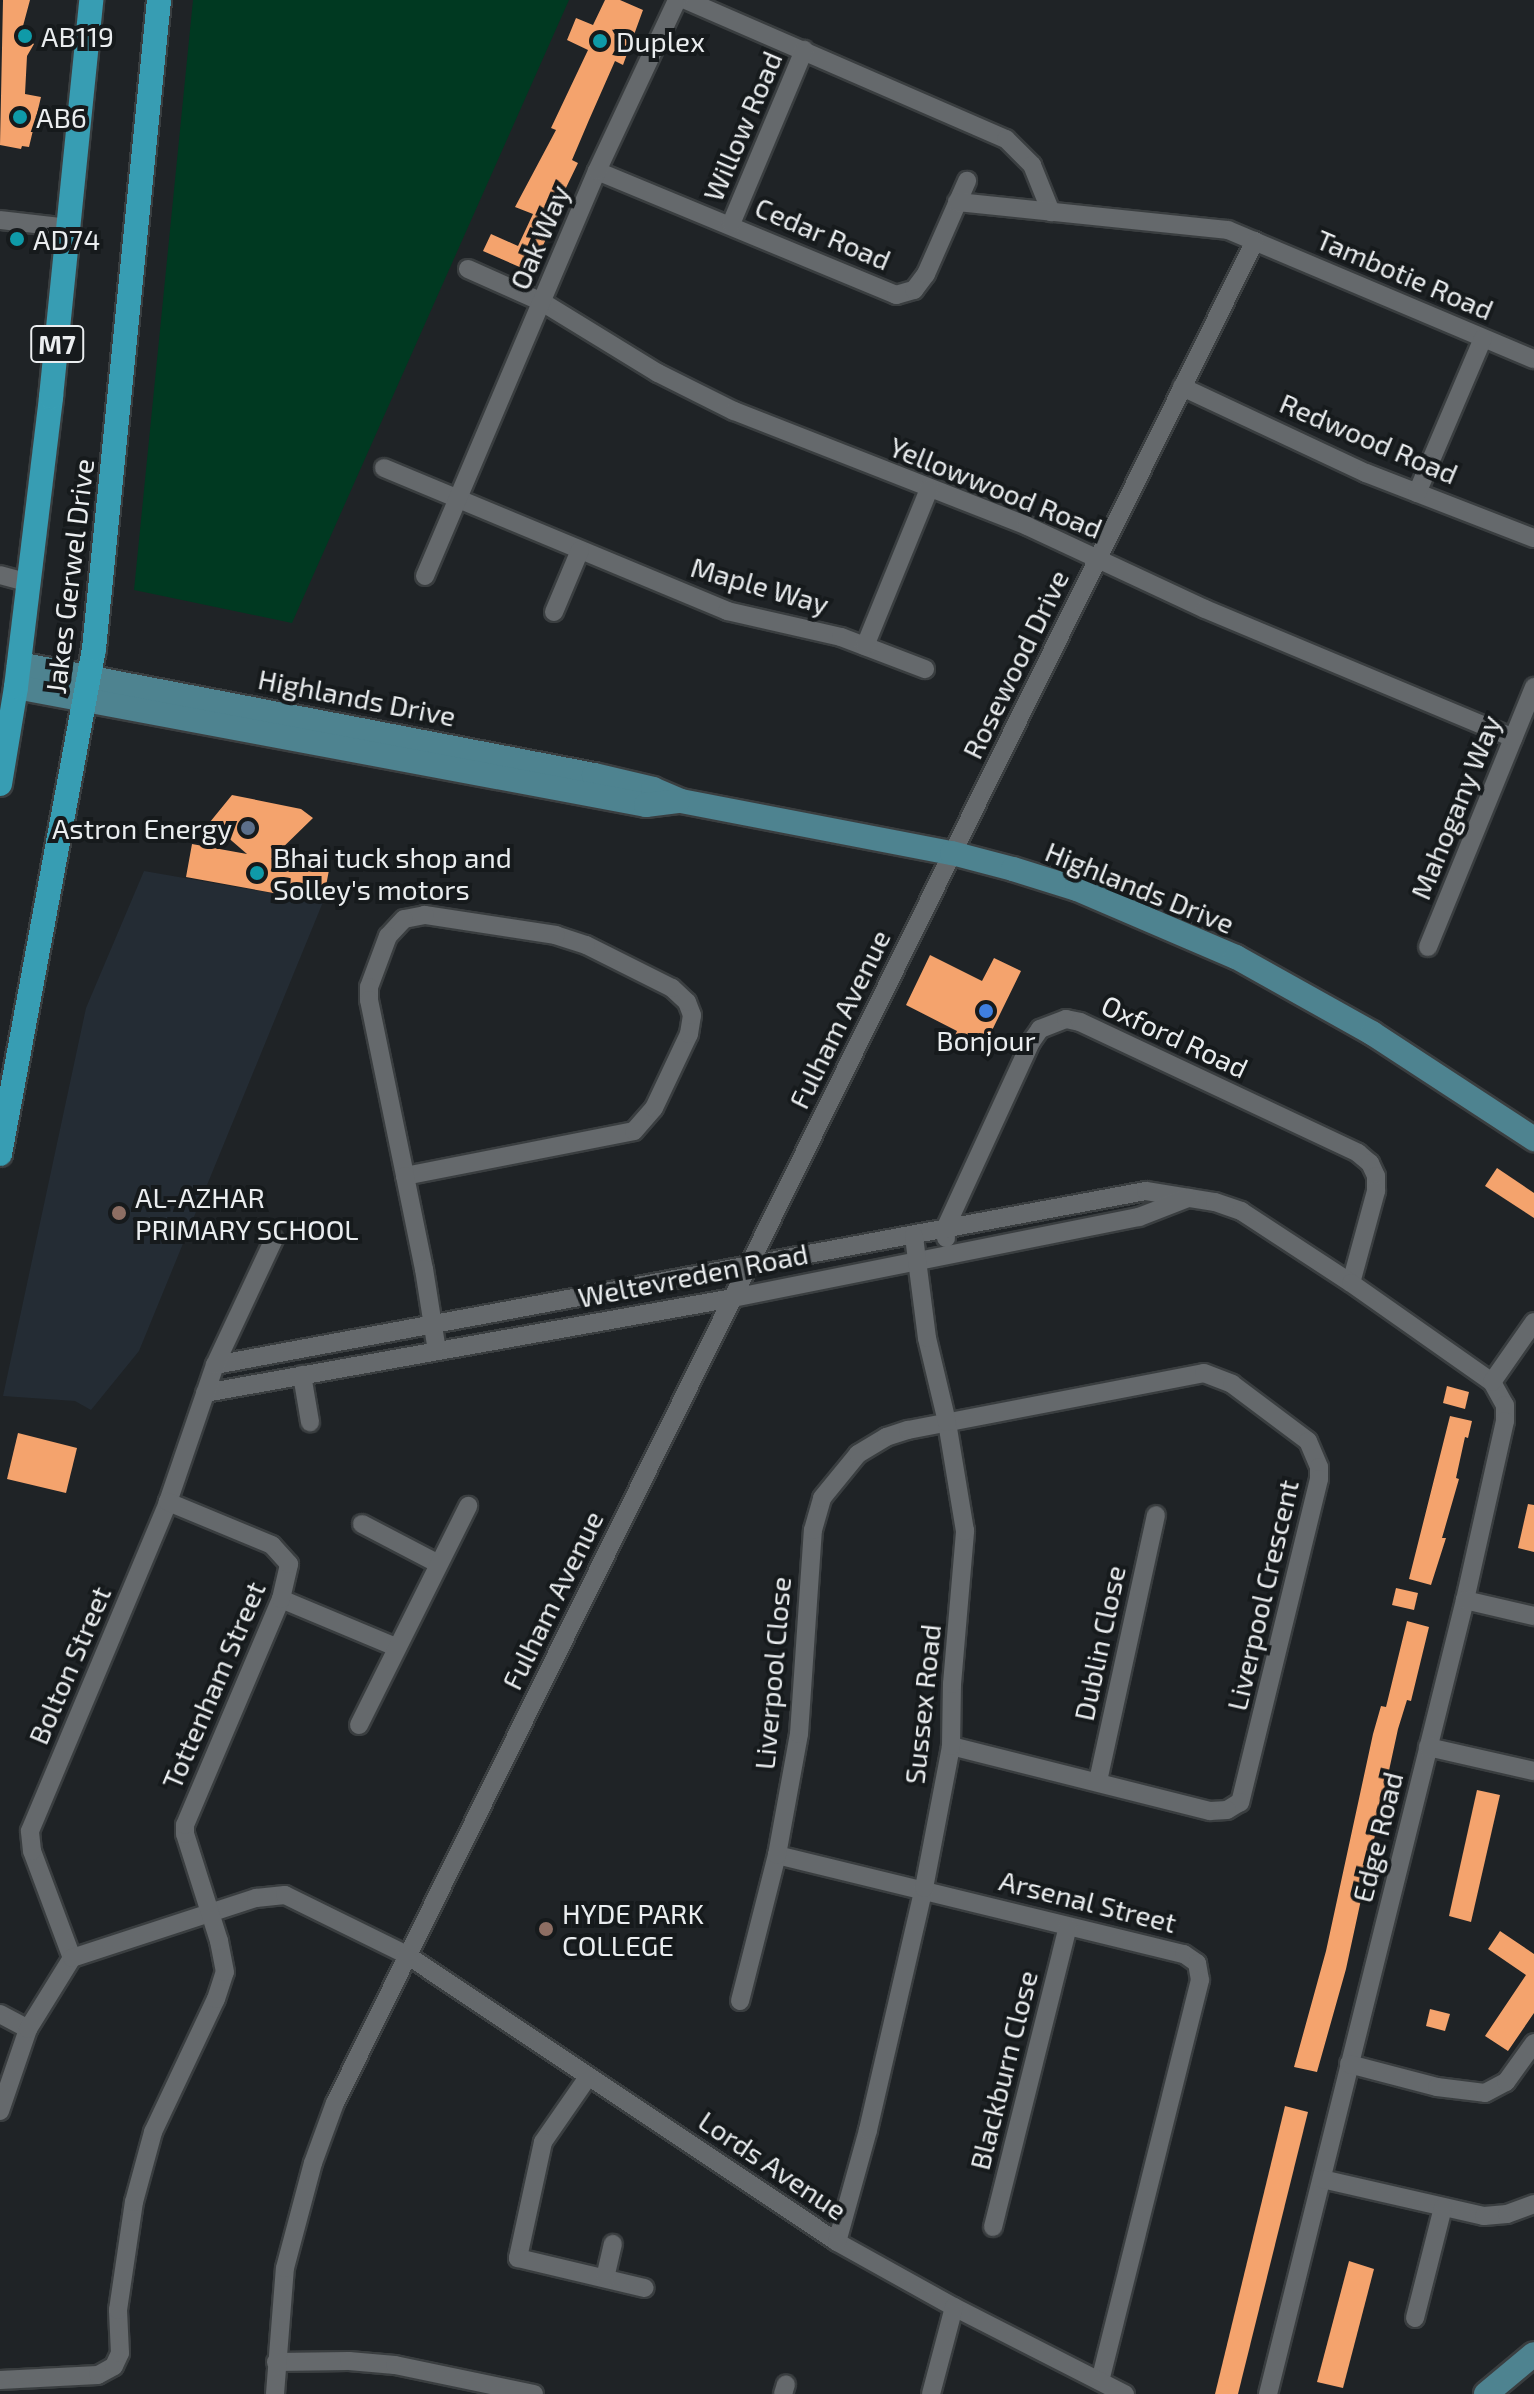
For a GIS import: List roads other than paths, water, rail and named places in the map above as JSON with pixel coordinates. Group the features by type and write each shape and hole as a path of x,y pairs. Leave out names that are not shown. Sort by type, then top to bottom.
{"main road":[{"name":"Jakes Gerwel Drive","path":"0,784 29,583 91,0"},
{"name":"Jakes Gerwel Drive","path":"0,1154 90,675 159,0"},
{"name":"Highlands Drive","path":"17,675 90,675 594,775 653,789 681,801 952,853 1077,889 1236,957 1372,1033 1534,1139"},
{"name":"Highlands Drive","path":"17,675 86,699 646,805 681,801"},
{"path":"1486,2394 1534,2354"}],"street":[{"name":"Oak Way","path":"425,576 597,171 677,0"},
{"path":"686,0 1006,139 1032,165 1051,212"},
{"name":"Willow Road","path":"731,224 804,50"},
{"name":"Cedar Road","path":"597,171 896,295 914,290 926,274 967,181"},
{"name":"Tambotie Road","path":"957,202 1228,230 1534,359"},
{"path":"0,220 69,228"},
{"name":"Rosewood Drive","path":"952,853 1255,241"},
{"name":"Yellowwood Road","path":"468,269 542,302 695,392 1099,558 1277,640 1513,738"},
{"path":"1417,493 1483,338"},
{"name":"Redwood Road","path":"1182,387 1366,473 1534,538"},
{"name":"Maple Way","path":"384,468 727,611 816,630 925,669"},
{"path":"865,646 929,489"},
{"path":"554,612 580,550"},
{"path":"0,575 29,583"},
{"name":"Mahogany Way","path":"1428,947 1534,687"},
{"name":"Fulham Avenue","path":"275,2394 285,2268 313,2163 335,2103 952,853"},
{"path":"405,1176 634,1131 654,1108 689,1034 692,1015 687,1002 672,988 571,939 425,915 404,919 388,936 369,987 405,1176 435,1326 437,1351"},
{"name":"Oxford Road","path":"945,1229 1031,1042 1040,1029 1066,1019 1080,1022 1315,1132 1358,1153 1370,1163 1376,1176 1376,1191 1351,1283"},
{"name":"Weltevreden Road","path":"215,1365 914,1236 1126,1192 1155,1191 1241,1211 1351,1283 1492,1382"},
{"name":"Weltevreden Road","path":"205,1393 733,1298 1139,1217 1188,1198"},
{"path":"945,1229 949,1254"},
{"name":"Sussex Road","path":"837,2242 868,2130 924,1888 951,1746 952,1684 965,1531 947,1422 927,1338 914,1236"},
{"name":"Bolton Street","path":"72,1958 32,1851 30,1831 168,1502 215,1365 274,1239"},
{"path":"1492,1382 1534,1322"},
{"name":"Liverpool Crescent","path":"947,1422 1204,1373 1232,1384 1297,1431 1315,1454 1319,1479 1240,1802 1227,1810 1210,1811 951,1746"},
{"path":"302,1375 310,1422"},
{"name":"Edge Road","path":"1268,2394 1465,1600 1505,1421 1505,1405 1492,1382"},
{"name":"Liverpool Close","path":"740,2001 777,1855 799,1734 806,1597 813,1530 822,1498 871,1445 886,1437 947,1422"},
{"name":"Tottenham Street","path":"0,2380 98,2375 108,2371 118,2358 118,2310 134,2202 153,2132 223,1983 224,1961 185,1834 185,1825 281,1599 289,1564 278,1548 168,1502"},
{"path":"359,1725 468,1506"},
{"name":"Dublin Close","path":"1098,1781 1156,1515"},
{"path":"362,1524 437,1563"},
{"path":"281,1599 396,1647"},
{"path":"1465,1600 1534,1616"},
{"path":"1428,1747 1534,1771"},
{"name":"Arsenal Street","path":"777,1855 924,1888 1184,1954 1197,1963 1201,1974 1100,2381"},
{"name":"Lords Avenue","path":"72,1958 256,1898 285,1895 407,1955 837,2242 954,2307 1125,2394"},
{"name":"Blackburn Close","path":"993,2227 1068,1927"},
{"path":"0,2111 28,2029 72,1958"},
{"path":"0,2014 28,2029"},
{"path":"1349,2064 1437,2087 1485,2093 1506,2082 1534,2043"},
{"path":"588,2077 543,2142 518,2258 645,2288"},
{"path":"1322,2179 1495,2217 1534,2204"},
{"path":"1415,2318 1443,2207"},
{"path":"605,2278 613,2244"},
{"path":"931,2394 954,2307"},
{"path":"276,2362 349,2361 395,2365 456,2386 534,2394"}],"place":[{"name":"AB119","path":"25,36"},
{"name":"Duplex","path":"600,41"},
{"name":"AB6","path":"20,117"},
{"name":"AD74","path":"17,239"},
{"name":"Astron Energy","path":"248,828"},
{"name":"Bhai tuck shop and Solley's motors","path":"257,873"},
{"name":"Bonjour","path":"986,1011"},
{"name":"AL-AZHAR PRIMARY SCHOOL","path":"119,1213"},
{"name":"HYDE PARK COLLEGE","path":"546,1929"}]}
